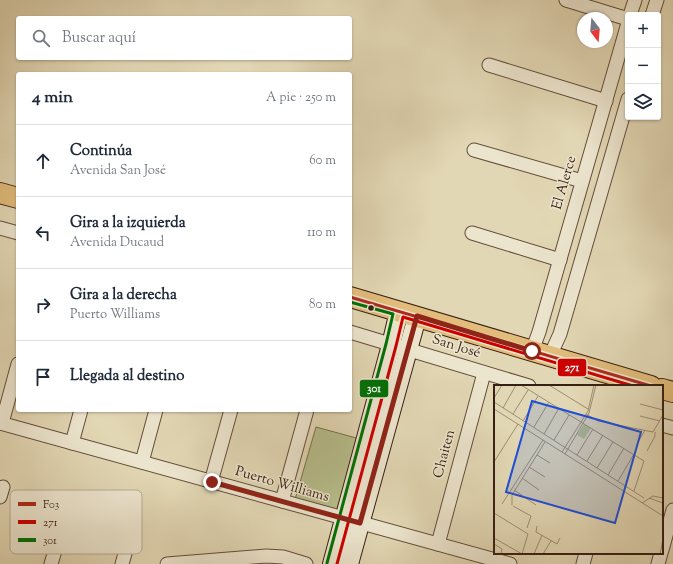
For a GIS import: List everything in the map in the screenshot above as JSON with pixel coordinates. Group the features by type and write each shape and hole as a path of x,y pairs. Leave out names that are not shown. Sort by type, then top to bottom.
{"main road":[{"path":"0,193 16,197"},
{"path":"352,298 648,385"},
{"path":"663,389 673,392"}],"street":[{"path":"566,0 625,18"},
{"path":"631,12 635,0"},
{"path":"653,12 657,0"},
{"name":"El Alerce","path":"541,353 539,332 625,34"},
{"path":"489,65 606,100"},
{"path":"541,353 560,334 625,109"},
{"path":"474,150 582,181"},
{"path":"0,228 16,232"},
{"path":"472,233 560,260"},
{"path":"332,564 352,521 408,314"},
{"name":"San José","path":"352,333 526,385"},
{"path":"1,423 16,371"},
{"name":"Chaiten","path":"438,544 484,373"},
{"path":"72,443 80,412"},
{"path":"142,462 155,412"},
{"path":"212,482 230,412"},
{"path":"282,501 306,412"},
{"name":"Puerto Williams","path":"1,423 509,564"},
{"path":"663,425 673,428"},
{"path":"663,548 673,510"},
{"path":"349,564 352,521"},
{"path":"51,564 54,554"},
{"path":"122,564 125,554"},
{"path":"509,564 511,554"},
{"path":"583,564 586,554"},
{"path":"658,564 661,554"},
{"path":"167,564 266,556 283,557 306,564"}],"green space":[{"path":"316,427 360,439 338,515 294,503"}],"transit line":[{"name":"F03","path":"352,298 648,385"},
{"name":"301","path":"327,563 393,314 352,303"},
{"name":"271","path":"337,564 403,317 630,385"}],"route":[{"path":"212,482 360,523 417,316 532,351"}]}
